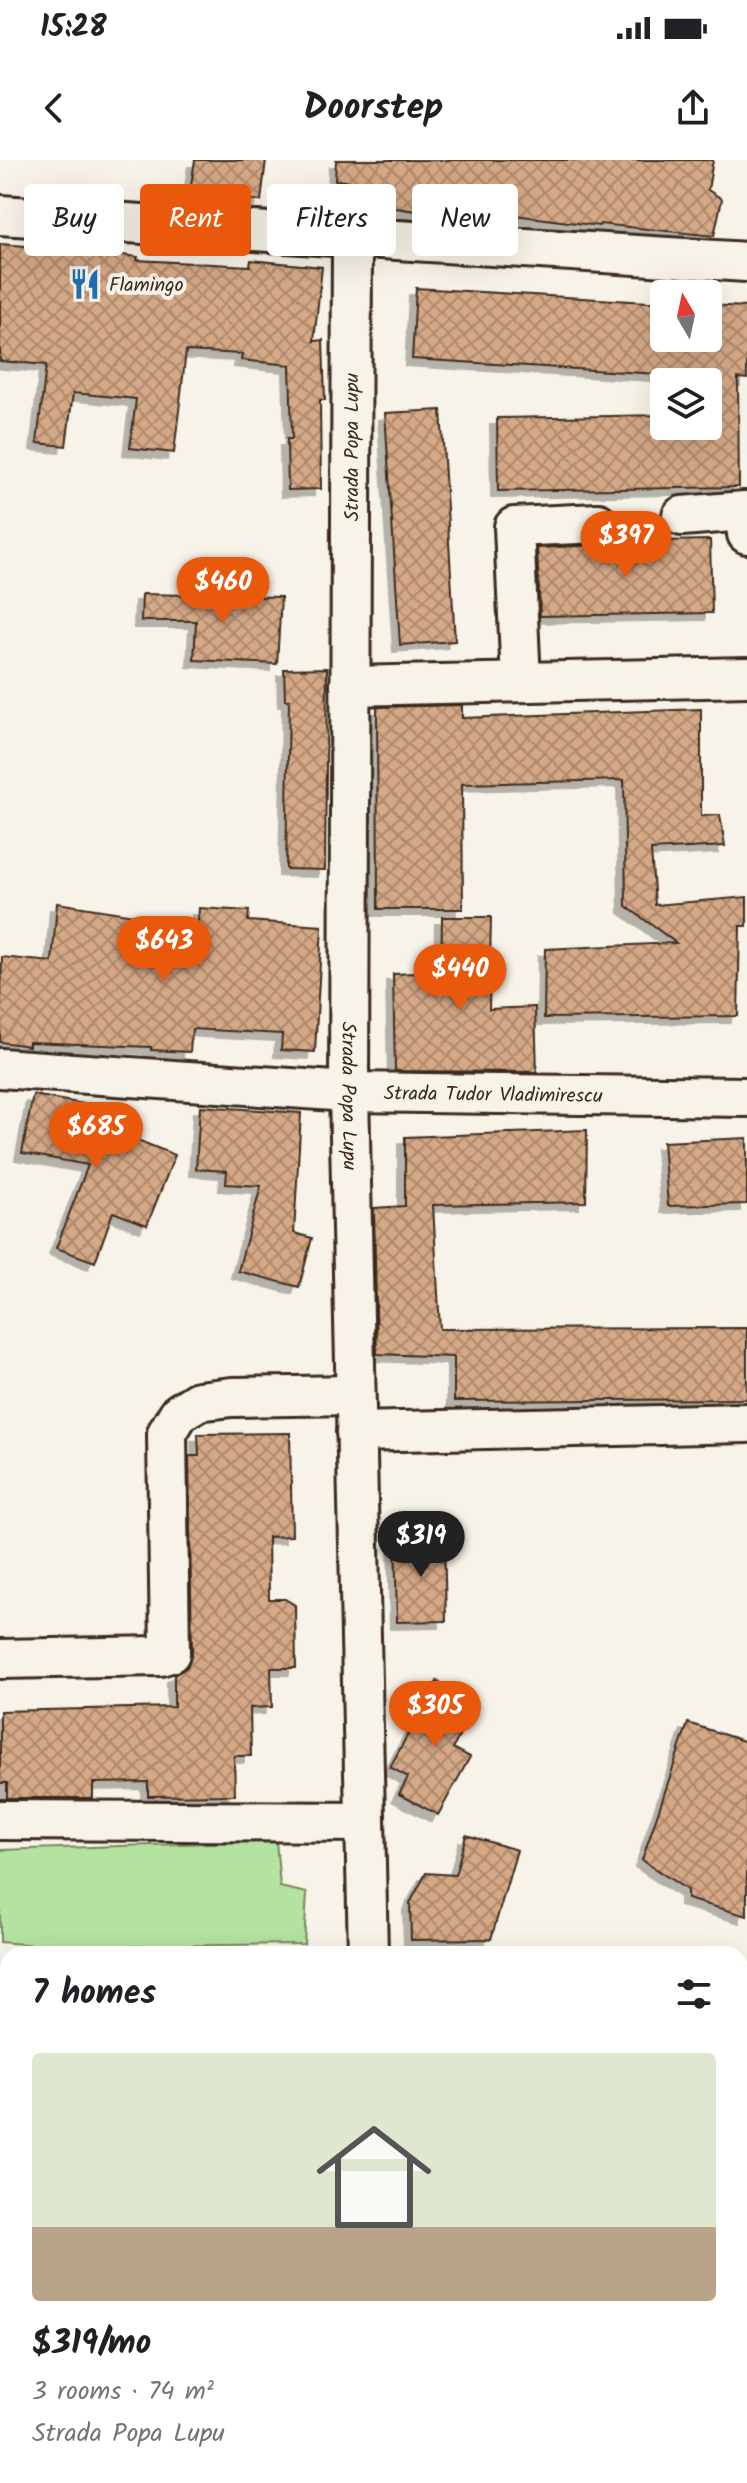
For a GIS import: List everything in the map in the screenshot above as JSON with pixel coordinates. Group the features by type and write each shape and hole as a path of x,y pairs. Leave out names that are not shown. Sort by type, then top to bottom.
{"street":[{"path":"0,215 267,231"},
{"path":"396,239 747,262"},
{"name":"Strada Popa Lupu","path":"352,256 349,1092 368,1946"},
{"path":"682,516 745,511 747,534"},
{"path":"521,682 514,527 598,523"},
{"path":"350,686 747,677"},
{"name":"Strada Tudor Vladimirescu","path":"0,1068 349,1092 747,1097"},
{"path":"0,1659 160,1656 170,1653 167,1433 179,1413 198,1401 232,1397 355,1395"},
{"path":"356,1432 747,1423"},
{"path":"0,1820 364,1822"}],"green space":[{"path":"276,1841 280,1887 307,1893 304,1944 46,1946 0,1942 0,1850"}],"building":[{"path":"195,160 266,160 261,201 251,200 251,184 191,184"},
{"path":"336,160 713,160 708,190 722,199 714,236 518,216 518,184 412,184 412,210 396,208 396,184 335,180"},
{"path":"0,244 24,246 24,256 124,255 138,257 137,260 250,266 251,260 322,267 314,341 323,340 325,400 320,400 321,489 288,490 287,439 292,439 290,365 241,360 242,354 186,351 174,453 130,448 136,399 73,393 66,446 37,443 46,365 0,361"},
{"path":"416,288 650,302 650,352 722,352 722,306 747,307 747,379 738,378 739,487 498,491 497,418 650,415 650,440 722,440 722,368 650,368 650,374 412,359"},
{"path":"441,410 455,641 400,645 385,413"},
{"path":"710,540 712,613 540,616 537,548 608,542"},
{"path":"142,594 281,597 277,664 194,660 196,621 141,621"},
{"path":"327,668 325,870 286,869 289,700 285,700 284,669"},
{"path":"462,705 462,718 701,709 701,816 720,815 725,846 651,850 655,905 747,897 747,926 740,926 738,1016 544,1018 545,949 676,943 626,906 624,780 462,784 463,909 378,909 377,707"},
{"path":"57,903 134,915 131,942 196,946 199,908 249,911 248,921 322,926 315,1052 281,1050 282,1034 192,1029 190,1052 151,1050 151,1047 29,1042 29,1046 0,1042 2,957 52,962"},
{"path":"442,917 491,917 489,1009 535,1007 537,1072 395,1071 393,974 441,972"},
{"path":"33,1095 95,1106 92,1122 175,1155 147,1225 113,1212 95,1262 56,1248 88,1165 22,1153"},
{"path":"200,1106 301,1113 294,1233 312,1238 299,1287 238,1271 261,1186 226,1184 227,1171 196,1169"},
{"path":"587,1130 586,1202 433,1205 440,1329 747,1328 747,1399 454,1401 454,1357 377,1354 374,1208 405,1206 405,1137"},
{"path":"747,1138 747,1204 668,1206 663,1142"},
{"path":"290,1433 292,1536 268,1537 269,1599 285,1599 295,1605 296,1668 271,1668 272,1707 250,1708 251,1756 234,1756 235,1795 148,1796 148,1782 93,1783 93,1798 7,1798 7,1783 0,1783 0,1711 174,1707 174,1675 187,1667 192,1653 189,1456 199,1456 198,1434"},
{"path":"444,1535 446,1621 397,1622 395,1537"},
{"path":"437,1681 477,1702 453,1748 470,1757 438,1815 399,1794 408,1777 390,1767"},
{"path":"688,1723 747,1742 747,1916 687,1899 687,1890 642,1860"},
{"path":"466,1835 517,1850 491,1939 411,1940 410,1903 426,1873 455,1875"}],"place":[{"name":"Flamingo","path":"85,284"}]}
